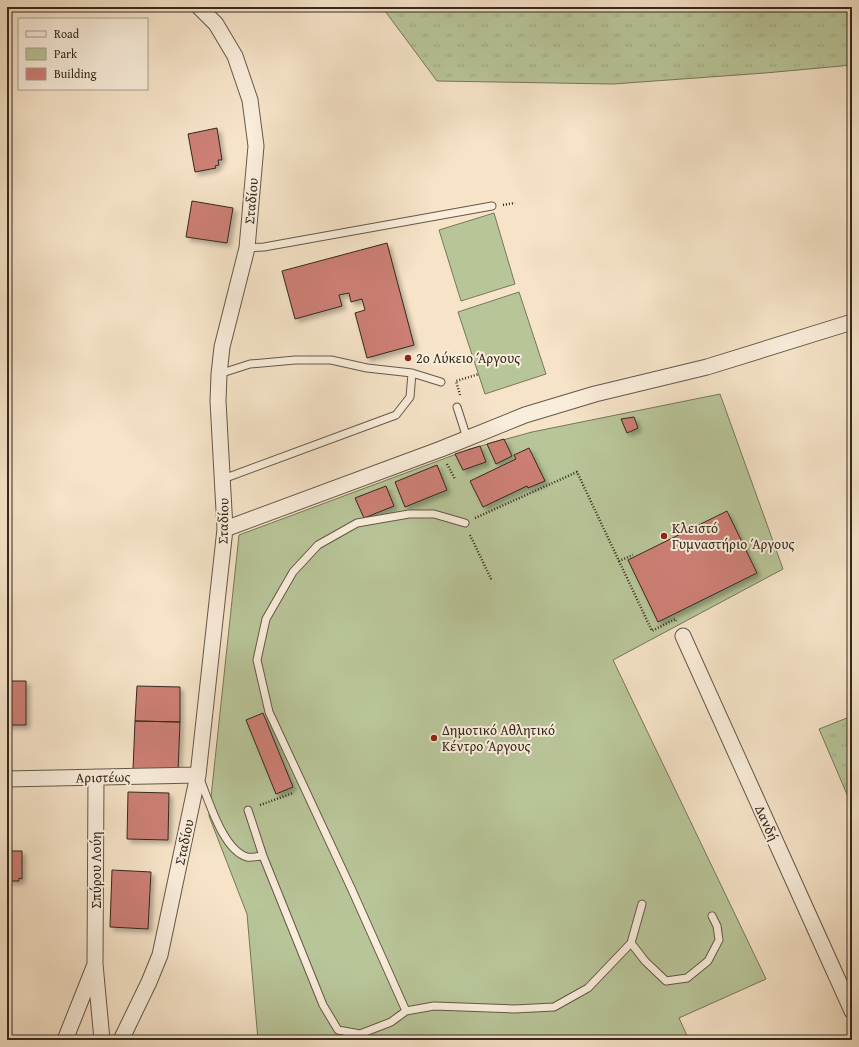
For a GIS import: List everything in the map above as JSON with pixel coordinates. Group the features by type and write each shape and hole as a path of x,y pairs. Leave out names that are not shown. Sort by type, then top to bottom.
{"street":[{"name":"Σταδίου","path":"121,1040 149,982 160,955 198,775 225,529 218,401 219,374 222,347 246,248 256,146 250,100 235,56 216,24 200,7"},
{"path":"225,529 525,415 595,394 707,367 852,322"},
{"name":"Δανδή","path":"683,636 852,1011"},
{"name":"Αριστέως","path":"7,779 198,775"},
{"name":"Σπύρου Λούη","path":"96,777 95,964 102,1040"},
{"name":"Σπύρου Λούη","path":"65,1040 95,964"}],"lane":[{"path":"246,248 264,248 492,206"},
{"path":"219,374 250,364 295,360 331,360 367,368 412,373 441,382"},
{"path":"223,479 396,415 410,397 412,373"},
{"path":"457,407 467,438"},
{"path":"406,1011 269,712 257,660 266,619 293,572 318,545 357,523 409,514 434,514 465,523"},
{"path":"198,775 223,835 239,852 248,858 263,856"},
{"path":"248,810 263,856 323,1006 338,1030 360,1034 391,1022 406,1011 434,1006 514,1009 554,1007 588,988 631,943 642,904"},
{"path":"631,943 645,961 666,981 687,978 708,961 719,940 717,926 712,916"}],"path":[{"path":"462,399 456,381 480,374"},
{"path":"488,512 578,472 652,631 675,619 683,636"},
{"path":"465,523 492,581"},
{"path":"619,561 633,555"},
{"path":"248,810 305,789"}],"green space":[{"path":"382,7 852,7 852,65 613,84 437,81"},
{"path":"494,213 515,284 461,301 439,230"},
{"path":"519,292 546,374 485,394 458,312"},
{"name":"Δημοτικό Αθλητικό Κέντρο Άργους","path":"720,394 783,569 613,660 766,979 679,1018 689,1040 258,1040 247,914 209,816 239,535 470,449 532,432"},
{"path":"852,716 852,806 819,729"}],"building":[{"path":"217,128 222,160 218,160 219,165 215,166 216,168 195,172 188,134"},
{"path":"192,201 233,208 227,243 186,237"},
{"path":"387,243 414,345 367,358 355,313 365,310 362,299 351,302 349,293 339,295 342,306 295,319 282,271"},
{"path":"634,417 638,428 627,433 621,419"},
{"path":"504,439 512,456 496,464 487,444"},
{"path":"480,446 486,462 463,470 455,454"},
{"path":"529,448 545,481 528,488 527,486 483,507 470,481 516,459 514,455"},
{"path":"437,465 447,490 405,507 395,482"},
{"path":"386,486 394,506 364,518 355,498"},
{"path":"727,511 757,573 658,622 628,560"},
{"path":"7,681 26,681 26,725 7,725"},
{"path":"137,686 180,687 180,722 135,721"},
{"path":"263,713 293,787 276,794 246,720"},
{"path":"135,721 180,722 178,771 133,770"},
{"path":"128,792 169,793 168,840 127,839"},
{"path":"7,851 22,851 22,879 19,878 19,881 7,881"},
{"path":"112,870 151,872 148,929 110,927"}],"place":[{"name":"2ο Λύκειο Άργους","path":"408,358"},
{"name":"Κλειστό Γυμναστήριο Άργους","path":"664,536"},
{"name":"Δημοτικό Αθλητικό Κέντρο Άργους","path":"434,738"}]}
